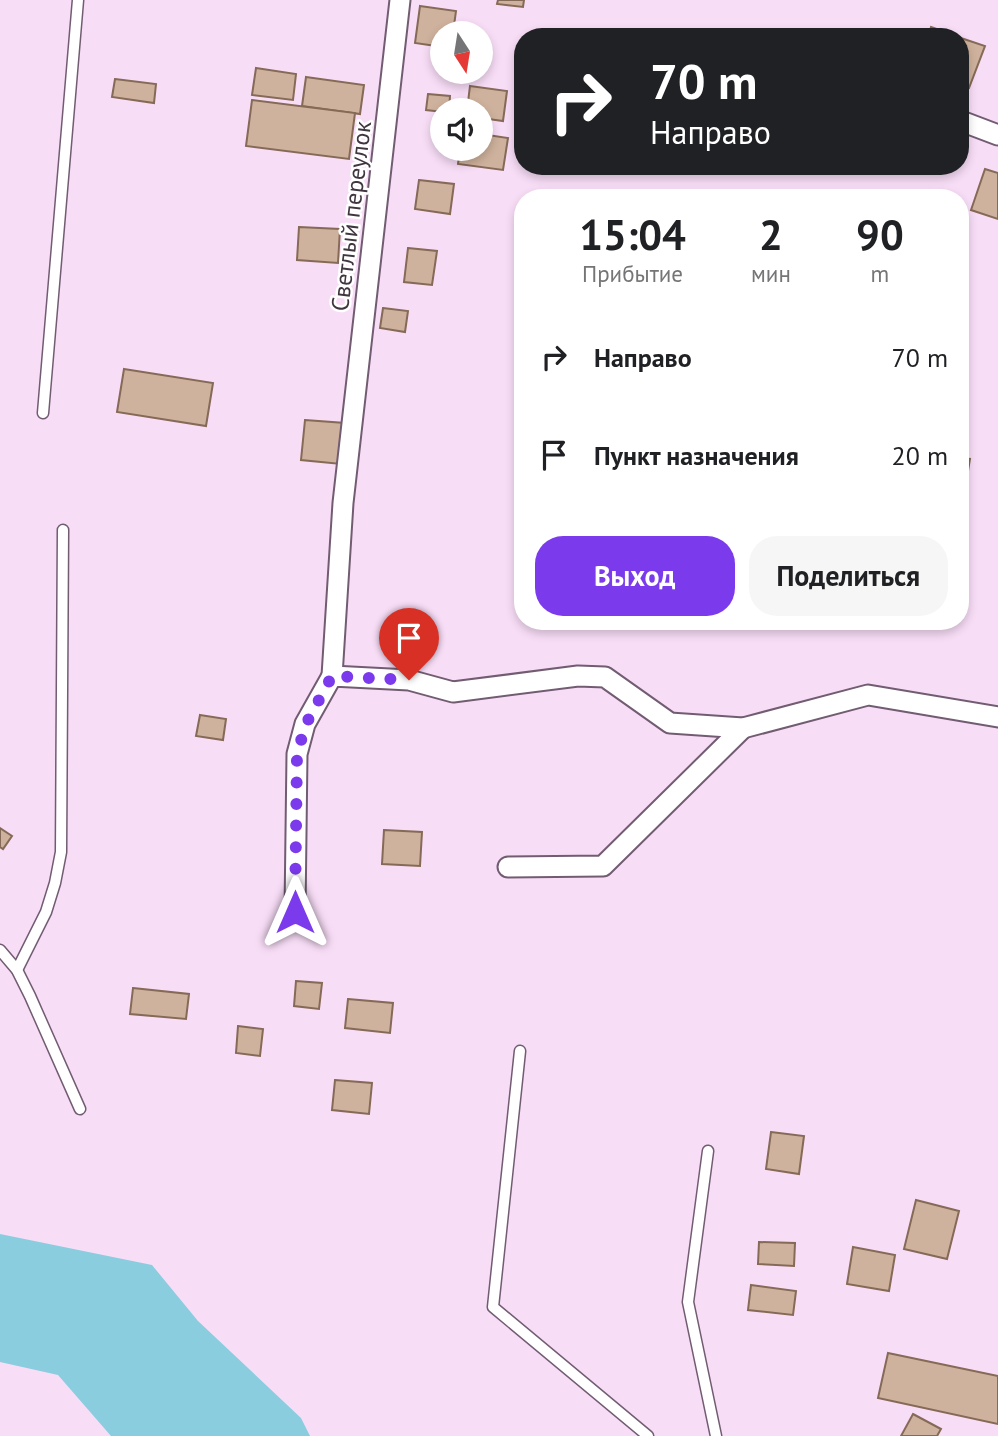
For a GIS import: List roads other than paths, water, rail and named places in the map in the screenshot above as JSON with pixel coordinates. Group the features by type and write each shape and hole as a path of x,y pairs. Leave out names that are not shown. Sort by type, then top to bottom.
{"street":[{"name":"Светлый переулок","path":"332,676 342,503 400,0"},
{"path":"969,124 998,135"},
{"path":"295,912 297,754 306,724 332,676 409,680 453,692 578,676 605,677 670,723 743,728 868,695 998,717"},
{"path":"508,867 603,866 743,728"}],"lane":[{"path":"43,413 78,0"},
{"path":"17,970 46,912 61,852 63,530"},
{"path":"0,950 17,970 80,1109"},
{"path":"520,1051 493,1307 648,1436"},
{"path":"708,1151 688,1302 716,1436"}],"water":[{"path":"0,1234 152,1265 198,1321 301,1418 310,1436 111,1436 58,1375 0,1362"}]}
